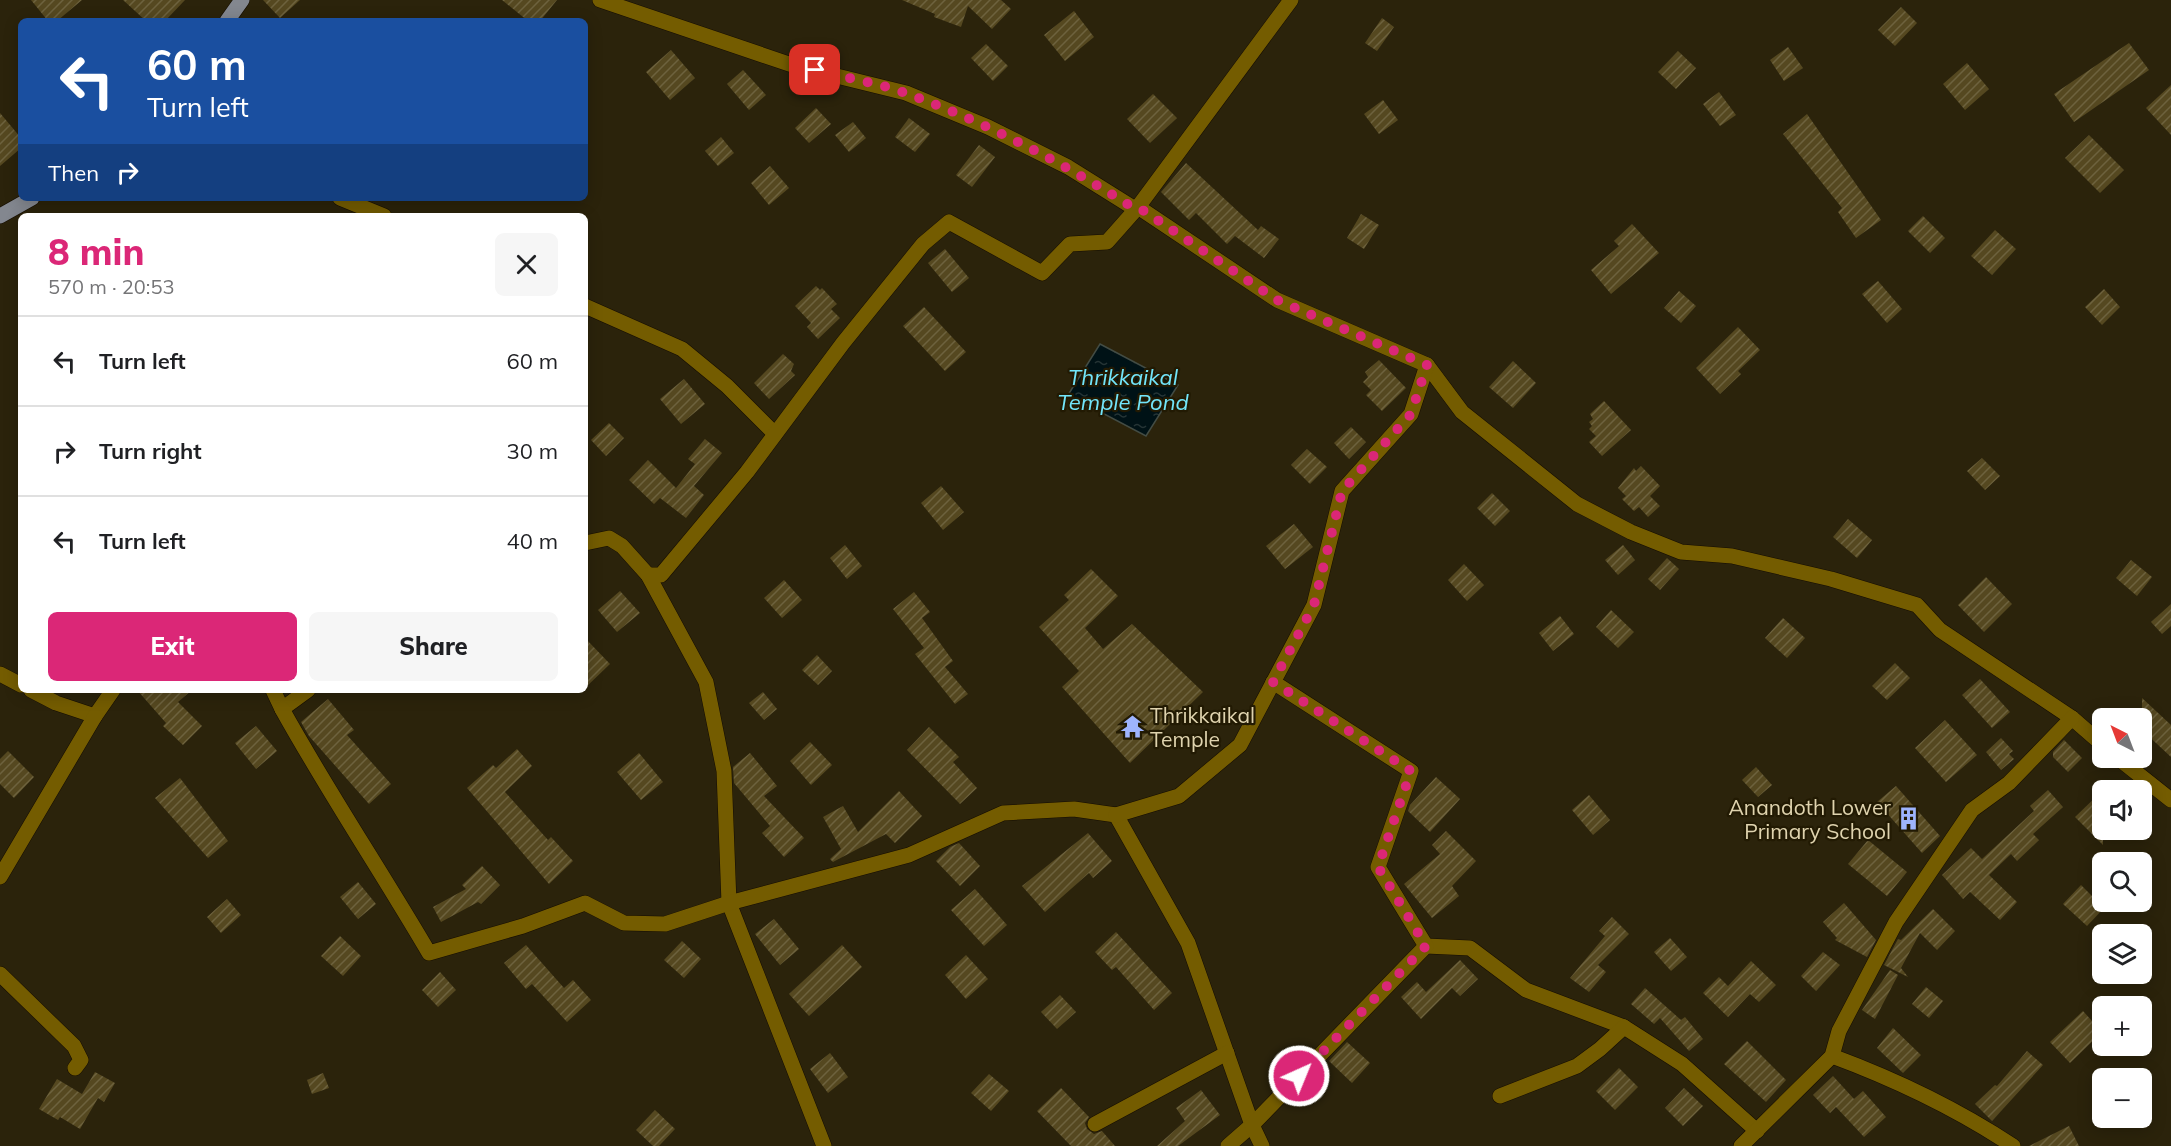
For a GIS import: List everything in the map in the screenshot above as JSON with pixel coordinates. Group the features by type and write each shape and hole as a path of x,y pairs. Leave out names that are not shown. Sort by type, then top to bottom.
{"main road":[{"path":"229,18 242,0"},
{"path":"0,216 27,201"}],"street":[{"path":"600,0 792,65 906,93 988,127 1068,167 1132,207 1138,207 1277,300 1427,365 1462,412 1577,504 1631,532 1681,552 1732,556 1831,579 1917,605 1940,630 2072,718 2092,735"},
{"path":"648,574 661,575 747,472 923,244 949,222 1042,273 1070,244 1107,242 1138,207 1291,0"},
{"path":"347,201 377,213"},
{"path":"588,307 682,349 727,386 775,434"},
{"path":"274,693 322,781 376,862 429,953 523,926 585,903 624,923 664,924 729,903 909,855 1003,813 1074,809 1116,815 1179,796 1240,744 1314,605 1342,491 1411,414 1427,365"},
{"path":"588,542 609,538 622,546 648,574 706,682 724,771 729,903 824,1146"},
{"path":"0,674 18,683"},
{"path":"1273,682 1411,771 1378,867 1426,946"},
{"path":"37,693 56,703 94,716"},
{"path":"0,877 94,716 111,693"},
{"path":"282,709 304,693"},
{"path":"1741,1146 1832,1056 1839,1031 1892,930 1972,810 2016,777 2072,718"},
{"path":"2131,768 2171,800"},
{"path":"1116,815 1188,943 1252,1125 1262,1146"},
{"path":"1228,1146 1252,1125 1426,946 1470,948 1526,990 1624,1026 1682,1064 1757,1131"},
{"path":"0,974 74,1046 81,1060 75,1068"},
{"path":"1500,1096 1577,1066 1600,1049 1624,1026"},
{"path":"1095,1124 1227,1053"},
{"path":"1832,1056 1884,1075 1970,1120 2013,1146"}],"water":[{"name":"Thrikkaikal Temple Pond","path":"1100,344 1178,385 1146,436 1068,395"}],"building":[{"path":"31,0 82,0 61,18 46,18"},
{"path":"123,0 185,0 168,18 143,18"},
{"path":"263,0 300,0 280,18"},
{"path":"502,0 557,0 542,18 524,18"},
{"path":"902,0 1001,0 1011,9 992,29 968,6 961,27 934,17 935,14"},
{"path":"1901,7 1917,23 1895,46 1878,30"},
{"path":"1074,11 1094,37 1065,61 1044,35"},
{"path":"1382,18 1394,27 1377,51 1365,43"},
{"path":"2129,43 2149,70 2074,122 2054,94"},
{"path":"986,44 1008,66 993,81 971,58"},
{"path":"1788,47 1803,68 1784,81 1770,60"},
{"path":"671,50 695,78 670,100 646,72"},
{"path":"1678,51 1696,68 1676,89 1658,72"},
{"path":"1967,63 1989,89 1965,110 1943,84"},
{"path":"743,70 766,95 749,110 727,84"},
{"path":"2171,85 2171,135 2146,108"},
{"path":"1719,92 1736,115 1720,126 1703,104"},
{"path":"1153,94 1177,118 1150,143 1127,119"},
{"path":"1383,100 1398,120 1379,134 1364,114"},
{"path":"816,108 831,124 809,143 795,128"},
{"path":"0,113 18,134 18,151 0,166"},
{"path":"1807,114 1881,220 1856,238 1838,212 1842,208 1783,134"},
{"path":"909,118 930,134 915,152 895,137"},
{"path":"853,122 866,138 849,152 835,135"},
{"path":"2089,135 2124,170 2100,193 2065,158"},
{"path":"721,137 734,153 718,166 705,151"},
{"path":"979,145 995,157 972,187 956,175"},
{"path":"1186,163 1258,230 1261,226 1279,239 1264,258 1235,236 1227,244 1196,213 1189,220 1161,192"},
{"path":"770,166 789,188 769,205 751,183"},
{"path":"1361,214 1379,225 1364,249 1347,238"},
{"path":"1923,216 1945,238 1930,253 1908,231"},
{"path":"1632,224 1659,253 1611,294 1591,270 1619,246 1614,241"},
{"path":"1995,230 2016,249 1992,275 1971,256"},
{"path":"945,249 969,278 952,292 928,263"},
{"path":"1878,281 1902,309 1887,323 1862,294"},
{"path":"816,286 820,290 822,288 837,304 831,309 840,318 818,339 807,327 811,323 795,306"},
{"path":"2104,289 2120,307 2102,325 2085,307"},
{"path":"1679,291 1696,306 1681,323 1664,308"},
{"path":"924,307 966,352 945,371 903,326"},
{"path":"1738,327 1760,350 1738,371 1741,374 1720,394 1696,368"},
{"path":"783,354 794,364 791,371 795,375 769,399 754,383"},
{"path":"1379,360 1406,388 1382,411 1366,395 1371,390 1363,382 1368,377 1365,372"},
{"path":"1513,361 1536,383 1513,408 1489,387"},
{"path":"684,379 705,404 681,424 660,399"},
{"path":"1604,401 1631,430 1602,456 1589,442 1596,436 1589,429 1592,426 1589,422 1593,419 1590,414"},
{"path":"609,423 624,438 606,456 591,440"},
{"path":"1351,427 1366,442 1349,459 1334,443"},
{"path":"705,439 722,453 694,486 704,495 686,518 660,498 654,504 629,480 648,460 676,488 695,464 688,459"},
{"path":"1307,449 1327,467 1310,484 1291,465"},
{"path":"1982,458 2000,476 1985,490 1967,471"},
{"path":"1641,466 1660,486 1650,496 1660,506 1648,517 1639,507 1634,511 1622,499 1626,496 1618,488 1634,468 1636,471"},
{"path":"941,486 964,512 943,530 921,503"},
{"path":"1492,493 1510,511 1495,526 1477,508"},
{"path":"1848,519 1872,540 1857,558 1833,537"},
{"path":"1294,524 1313,547 1285,569 1266,546"},
{"path":"845,545 862,566 847,579 830,558"},
{"path":"1623,545 1635,560 1618,575 1605,560"},
{"path":"1667,558 1679,569 1660,590 1648,579"},
{"path":"2131,560 2152,577 2137,596 2116,578"},
{"path":"1464,564 1484,585 1467,601 1448,580"},
{"name":"Thrikkaikal Temple","path":"1091,569 1118,596 1085,628 1103,649 1132,624 1203,692 1130,763 1062,687 1079,671 1039,627 1069,600 1064,595"},
{"path":"1986,577 2012,604 1984,632 1958,605"},
{"path":"784,580 802,600 782,618 764,598"},
{"path":"620,591 640,613 617,632 598,610"},
{"path":"914,592 930,612 922,618 953,661 945,667 968,694 955,704 915,654 924,648 893,609"},
{"path":"2171,604 2171,626 2162,634 2151,622"},
{"path":"1611,610 1634,632 1618,648 1596,627"},
{"path":"1560,616 1574,634 1553,651 1539,633"},
{"path":"1783,618 1805,638 1787,658 1765,638"},
{"path":"588,641 610,664 588,685"},
{"path":"817,655 832,671 818,685 802,670"},
{"path":"1895,663 1910,678 1887,700 1872,686"},
{"path":"1980,679 2010,712 1992,728 1962,695"},
{"path":"763,692 777,709 764,720 749,703"},
{"path":"140,693 188,693 178,702 202,726 183,745 163,726 166,723"},
{"path":"2142,698 2171,725 2171,757 2152,739 2152,708 2142,708"},
{"path":"328,699 354,730 347,735 391,784 369,804 309,736 301,722"},
{"path":"1945,720 1977,755 1946,782 1915,748"},
{"path":"256,726 277,751 256,769 235,743"},
{"path":"929,727 959,757 953,762 977,788 960,804 907,750"},
{"path":"2001,738 2013,751 2009,754 2014,759 2001,770 1986,752"},
{"path":"2064,740 2082,758 2068,772 2053,757 2053,752"},
{"path":"810,742 832,765 811,785 790,761"},
{"path":"517,749 532,766 505,792 548,840 551,837 573,861 549,884 467,788 493,765 496,768"},
{"path":"8,751 34,777 14,798 0,784 0,759"},
{"path":"639,753 663,782 641,800 617,772"},
{"path":"750,753 777,786 764,796 804,838 784,857 762,833 770,826 734,783 733,767"},
{"path":"1756,767 1772,785 1758,797 1742,780"},
{"path":"1436,777 1460,799 1430,832 1408,811 1410,805"},
{"path":"180,778 228,841 208,858 155,798"},
{"name":"Anandoth Lower Primary School","path":"1896,786 1940,836 1922,853 1877,802"},
{"path":"2048,790 2063,807 2033,834 2039,840 2017,861 2011,854 1989,875 2017,902 2000,920 1970,892 1963,899 1942,875 1971,848 1982,859 2034,811 2030,806"},
{"path":"899,791 922,816 895,843 886,834 833,862 830,859 841,849 823,817 843,806 858,832"},
{"path":"1589,795 1610,820 1593,835 1572,810"},
{"path":"2092,801 2092,834 2075,817"},
{"path":"1446,831 1476,861 1452,886 1459,896 1432,918 1404,884 1440,854 1432,845"},
{"path":"1088,833 1112,861 1093,878 1089,873 1045,912 1022,886"},
{"path":"1868,840 1907,872 1887,896 1848,864"},
{"path":"959,843 980,866 960,886 936,861 950,847"},
{"path":"482,866 500,885 481,904 478,902 441,922 433,907 466,889 462,885"},
{"path":"358,882 376,904 358,919 340,897"},
{"path":"2081,885 2092,896 2092,912 2100,912 2087,926 2063,904"},
{"path":"975,889 1007,925 984,946 951,910"},
{"path":"227,899 241,915 221,933 207,917"},
{"path":"1844,903 1876,940 1867,957 1835,940 1837,938 1823,922"},
{"path":"1933,909 1955,931 1937,950 1920,933 1901,968 1908,977 1884,965 1898,939 1901,940"},
{"path":"1612,917 1629,934 1598,965 1606,972 1589,992 1570,978 1605,936 1599,931"},
{"path":"774,919 799,949 780,965 755,934"},
{"path":"1116,932 1172,993 1154,1010 1116,967 1112,970 1095,952"},
{"path":"340,936 361,956 343,976 321,956"},
{"path":"1670,938 1687,957 1671,971 1654,952"},
{"path":"682,941 701,959 684,978 664,960"},
{"path":"526,945 564,988 573,980 591,1000 567,1022 532,984 526,989 504,963"},
{"path":"842,945 862,967 809,1016 789,994"},
{"path":"1823,952 1840,965 1816,991 1801,976"},
{"path":"966,955 988,979 966,999 945,975"},
{"path":"1460,960 1478,979 1460,996 1452,988 1421,1019 1401,997 1417,982 1426,992"},
{"path":"1751,961 1776,985 1759,1002 1750,994 1728,1017 1703,993 1719,977 1728,986"},
{"path":"1890,970 1898,975 1875,1019 1862,1010"},
{"path":"440,972 456,990 438,1007 422,990"},
{"path":"1926,987 1943,1001 1929,1018 1912,1004"},
{"path":"1645,988 1681,1020 1685,1017 1703,1039 1689,1051 1660,1018 1654,1024 1631,1004"},
{"path":"1060,995 1076,1012 1057,1029 1041,1012"},
{"path":"2083,1011 2092,1021 2092,1042 2070,1063 2050,1042"},
{"path":"1893,1028 1921,1055 1903,1073 1877,1048"},
{"path":"1747,1041 1786,1080 1766,1102 1724,1064"},
{"path":"1347,1042 1370,1063 1352,1083 1329,1061"},
{"path":"2027,1051 2043,1065 1992,1121 1975,1104 1995,1085 1997,1086"},
{"path":"830,1053 848,1077 828,1093 810,1069"},
{"path":"1619,1068 1638,1087 1615,1110 1596,1091"},
{"path":"95,1072 115,1083 104,1102 98,1098 80,1129 60,1117 58,1120 39,1109 57,1079 82,1094"},
{"path":"323,1073 329,1088 312,1094 307,1080"},
{"path":"989,1074 1009,1091 991,1111 971,1093"},
{"path":"1833,1076 1854,1099 1863,1091 1886,1117 1864,1137 1836,1107 1830,1113 1813,1095"},
{"path":"1061,1088 1089,1117 1085,1123 1087,1129 1094,1134 1102,1131 1115,1146 1071,1146 1037,1111"},
{"path":"1684,1088 1703,1106 1683,1126 1665,1108"},
{"path":"1201,1090 1220,1115 1178,1146 1157,1146 1185,1121 1176,1108"},
{"path":"655,1110 675,1129 659,1146 653,1146 636,1130"},
{"path":"2069,1126 2079,1146 2029,1146"}],"place":[{"name":"Thrikkaikal Temple","path":"1132,727"},
{"name":"Anandoth Lower Primary School","path":"1909,819"}],"route":[{"path":"815,70 906,93 988,127 1068,167 1132,207 1138,207 1277,300 1368,342 1427,365 1411,414 1342,491 1314,605 1273,682 1411,771 1378,867 1426,946 1299,1076"}]}
